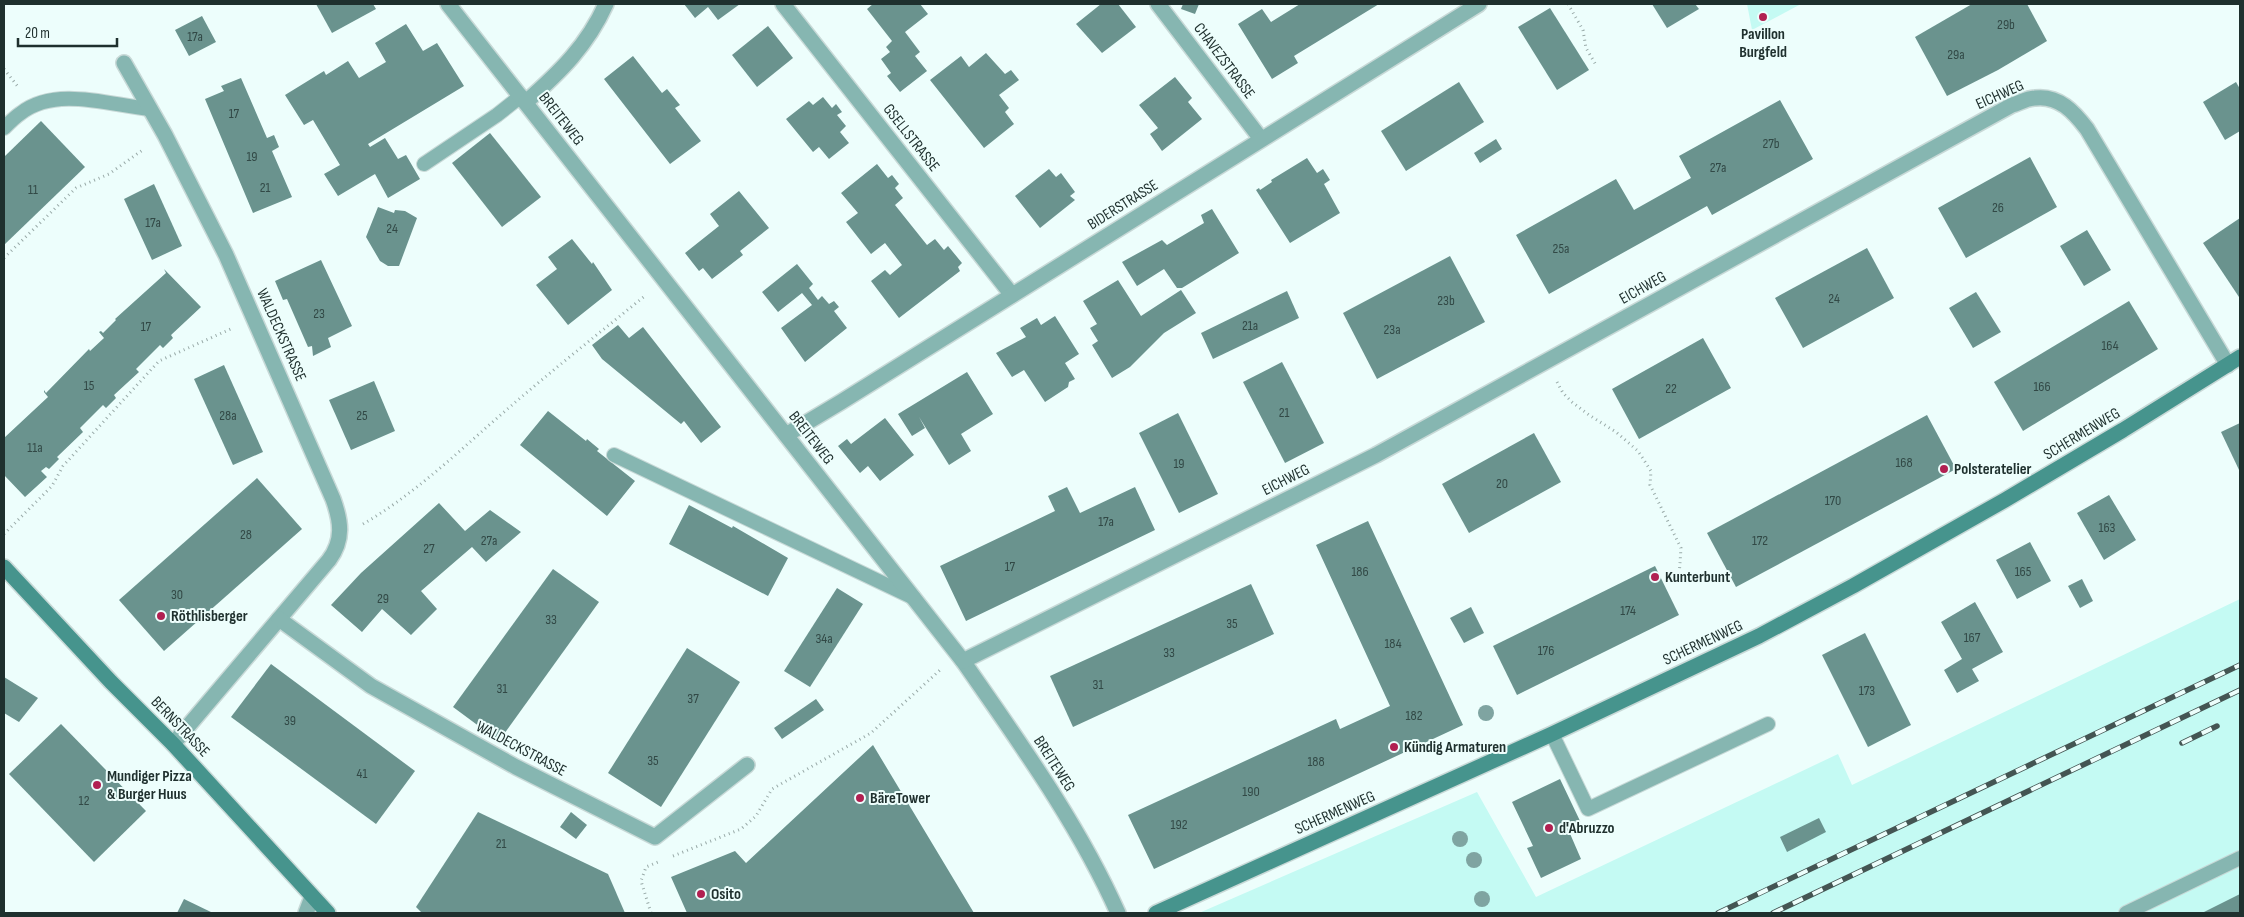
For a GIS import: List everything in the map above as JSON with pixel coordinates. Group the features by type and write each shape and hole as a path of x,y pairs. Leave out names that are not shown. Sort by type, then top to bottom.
{"street":[{"name":"BREITEWEG","path":"448,4 963,661 1039,772 1069,820 1105,885 1118,913"},
{"path":"524,99 563,69 587,40 606,4"},
{"name":"GSELLSTRASSE","path":"783,4 1012,295"},
{"name":"CHAVEZSTRASSE","path":"1158,4 1262,139"},
{"name":"BIDERSTRASSE","path":"786,435 1479,4"},
{"name":"WALDECKSTRASSE","path":"124,63 149,110 165,135 226,255 333,498 339,516 341,536"},
{"name":"EICHWEG","path":"963,661 1376,455 2012,105 2035,98 2055,100 2073,111 2078,117 2234,361"},
{"name":"SCHERMENWEG","path":"1156,913 1552,734 1760,636 1820,605 2022,490 2234,361"},
{"path":"173,744 329,560 341,536"},
{"name":"BERNSTRASSE","path":"4,567 111,682 173,744 328,913"},
{"name":"WALDECKSTRASSE","path":"279,619 371,686 516,767 655,837 747,765"},
{"path":"306,913 312,897"}],"lane":[{"path":"4,128 22,112 34,106 74,97 116,106 149,110"},
{"path":"424,164 524,99"},
{"path":"614,455 914,598"},
{"path":"1552,734 1588,809 1768,724"},
{"path":"2126,913 2240,858"}],"path":[{"path":"1568,4 1583,30 1586,48 1596,65"},
{"path":"4,258 76,188 109,174 165,135"},
{"path":"341,536 396,503 552,370 664,281"},
{"path":"4,534 52,486 63,466 159,361 254,318"},
{"path":"1546,361 1568,397 1589,415 1616,432 1638,451 1651,471 1650,486 1681,548 1679,577"},
{"path":"672,857 741,829 756,816 772,789 871,733 939,671 953,648"},
{"path":"651,913 641,881 646,867 663,860"}],"shaded area":[{"name":"Pavillon Burgfeld","path":"1747,4 1801,4 1752,30"},
{"path":"2240,599 2240,913 1199,913 1477,792 1536,897 1838,754 1852,785"}],"building":[{"path":"316,4 373,4 376,9 332,33"},
{"path":"684,4 740,4 718,20 708,7 695,18"},
{"path":"873,4 920,4 928,14 905,32 920,52 915,56 927,71 900,92 887,76 891,73 881,59 890,52 886,47 892,41 867,9"},
{"path":"1101,4 1118,4 1136,27 1102,53 1076,24"},
{"path":"1183,4 1199,4 1195,14 1181,9"},
{"path":"1300,4 1379,4 1294,56 1298,63 1272,79 1238,24 1262,9 1271,22"},
{"path":"1652,4 1695,4 1699,9 1667,28"},
{"path":"1972,4 2027,4 2047,41 1998,70 1947,96 1915,37"},
{"path":"1550,8 1589,70 1557,90 1518,27"},
{"path":"202,16 216,42 189,56 175,30"},
{"path":"406,24 423,51 437,43 464,86 368,144 370,147 385,138 398,159 406,155 420,179 388,198 375,174 338,196 324,174 340,165 313,120 304,125 285,95 324,71 326,75 348,61 359,78 386,62 375,43"},
{"path":"768,26 793,58 757,87 732,55"},
{"path":"986,53 1005,74 1011,70 1019,80 999,95 1009,108 1005,112 1014,124 984,148 930,80 961,56 969,67"},
{"path":"633,56 662,93 667,89 680,105 675,108 701,141 670,164 604,79"},
{"path":"1175,77 1192,98 1188,102 1202,119 1162,151 1150,134 1158,128 1139,105"},
{"path":"241,78 267,138 274,135 279,147 272,151 292,197 253,213 205,99 224,91 221,86"},
{"path":"1459,82 1484,122 1406,171 1381,131"},
{"path":"2236,82 2240,89 2240,131 2225,140 2203,102"},
{"path":"823,97 832,108 836,104 842,112 837,115 846,126 840,132 849,143 829,159 819,147 813,152 786,119 809,101 813,105"},
{"path":"1780,100 1813,159 1712,215 1707,206 1549,294 1516,235 1616,179 1634,210 1691,178 1679,156"},
{"path":"41,121 85,167 4,245 4,157"},
{"path":"490,133 541,197 502,227 452,163"},
{"path":"1496,139 1502,149 1480,163 1474,153"},
{"path":"2030,157 2057,207 1966,258 1938,208"},
{"path":"1307,158 1317,173 1323,169 1330,180 1324,184 1340,213 1290,243 1256,190 1259,188 1260,190 1272,182 1271,180"},
{"path":"877,164 888,178 892,175 899,184 895,188 903,198 895,205 927,245 935,239 944,250 948,246 962,263 958,267 960,271 899,318 871,281 885,270 890,275 902,265 885,243 871,254 846,222 858,213 841,193"},
{"path":"1049,169 1056,177 1061,173 1075,192 1070,196 1075,200 1040,228 1015,196"},
{"path":"154,184 182,246 152,260 124,199"},
{"path":"739,191 769,228 740,251 743,255 712,279 703,268 699,271 685,253 719,226 710,214"},
{"path":"378,207 394,213 395,210 405,211 417,218 399,266 388,266 380,261 366,237"},
{"path":"1212,209 1239,253 1182,288 1177,288 1164,269 1137,286 1122,262 1162,240 1167,245 1204,223 1201,215"},
{"path":"2240,218 2240,296 2239,297 2203,243"},
{"path":"2087,230 2111,270 2084,286 2060,246"},
{"path":"572,239 592,264 593,262 612,290 568,325 536,285 557,269 548,257"},
{"path":"1867,248 1894,298 1803,348 1775,298"},
{"path":"1450,256 1485,322 1377,379 1343,313"},
{"path":"321,260 352,326 328,338 331,347 313,356 312,346 308,347 287,299 283,300 275,281"},
{"path":"797,264 813,284 809,288 818,300 822,296 829,304 834,301 839,307 834,311 847,328 805,362 781,328 812,305 802,293 778,312 762,292"},
{"path":"164,269 201,307 171,335 173,338 163,348 160,345 136,369 139,372 114,395 116,398 106,408 103,405 80,428 83,432 57,457 59,459 49,469 46,467 41,471 47,477 25,497 4,475 4,438 48,397 44,390 46,393 89,349 90,351 104,338 99,332 103,333 115,319 166,273"},
{"path":"1118,280 1141,316 1181,290 1196,313 1164,333 1130,367 1112,378 1092,345 1098,341 1090,328 1097,324 1083,301"},
{"path":"1287,291 1299,318 1213,359 1201,333"},
{"path":"1976,292 2001,332 1973,348 1949,308"},
{"path":"2129,301 2158,349 2023,431 1994,382"},
{"path":"1055,316 1079,354 1065,363 1075,379 1069,382 1068,387 1045,402 1024,370 1012,377 996,353 1026,337 1020,328 1037,318 1041,325"},
{"path":"618,325 629,338 643,327 721,427 701,443 684,421 681,424 602,359 592,345"},
{"path":"1703,338 1731,388 1639,439 1612,389"},
{"path":"1282,362 1324,443 1285,463 1243,382"},
{"path":"224,365 263,452 233,465 194,379"},
{"path":"967,372 993,414 961,434 971,451 949,465 919,417 925,428 912,436 898,414"},
{"path":"374,381 395,431 351,450 329,400"},
{"path":"548,411 586,441 587,439 599,449 597,451 635,481 607,516 520,445"},
{"path":"1178,413 1218,494 1179,513 1139,433"},
{"path":"1927,415 1956,469 1736,587 1707,533"},
{"path":"885,418 914,455 880,481 868,466 860,473 838,446 847,439 851,444"},
{"path":"2240,423 2240,472 2221,432"},
{"path":"1534,433 1561,482 1469,533 1442,484"},
{"path":"257,478 302,529 164,651 119,600"},
{"path":"1067,487 1080,513 1135,487 1155,530 966,621 940,566 1055,511 1048,496"},
{"path":"2109,495 2136,540 2104,560 2077,513"},
{"path":"439,503 465,531 490,510 521,532 486,562 472,547 421,591 437,609 411,635 382,609 362,632 331,605 361,573"},
{"path":"689,505 732,528 733,526 788,558 768,596 669,544"},
{"path":"1368,521 1463,725 1154,869 1128,815 1336,719 1340,729 1390,706 1316,545"},
{"path":"2030,542 2051,581 2017,599 1996,560"},
{"path":"1655,566 1679,615 1517,695 1493,646"},
{"path":"553,569 599,602 499,741 453,707"},
{"path":"2082,579 2093,601 2080,608 2068,586"},
{"path":"1251,584 1274,634 1073,727 1050,676"},
{"path":"837,588 863,604 810,687 784,671"},
{"path":"1975,602 2003,652 1972,669 1979,681 1957,693 1944,670 1962,659 1941,622"},
{"path":"1471,607 1484,633 1464,643 1450,618"},
{"path":"1865,633 1911,725 1868,747 1822,655"},
{"path":"687,648 740,682 661,807 608,773"},
{"path":"271,664 415,771 376,824 231,717"},
{"path":"4,677 38,698 19,722 4,713"},
{"path":"816,699 824,710 782,739 774,728"},
{"path":"61,724 146,811 94,862 9,774"},
{"name":"BäreTower","path":"873,745 974,913 687,913 671,877 735,851 746,863"},
{"path":"1560,779 1581,823 1568,829 1581,859 1541,878 1527,848 1533,846 1512,802"},
{"path":"478,812 608,874 625,913 422,913 416,907"},
{"path":"571,812 587,825 576,839 560,827"},
{"path":"1819,818 1826,832 1787,852 1780,837"},
{"path":"2240,894 2240,913 2202,913"},
{"path":"184,899 213,913 177,913"}],"railway":[{"path":"1718,913 2240,665"},
{"path":"1773,913 2240,690"},
{"path":"2182,743 2217,726"}],"place":[{"name":"Pavillon Burgfeld","path":"1763,17"},
{"name":"Polsteratelier","path":"1944,469"},
{"name":"Kunterbunt","path":"1655,577"},
{"name":"Röthlisberger","path":"161,616"},
{"name":"Kündig Armaturen","path":"1394,747"},
{"name":"Mundiger Pizza & Burger Huus","path":"97,785"},
{"name":"BäreTower","path":"860,798"},
{"name":"d'Abruzzo","path":"1549,828"},
{"name":"Osito","path":"701,894"}]}
